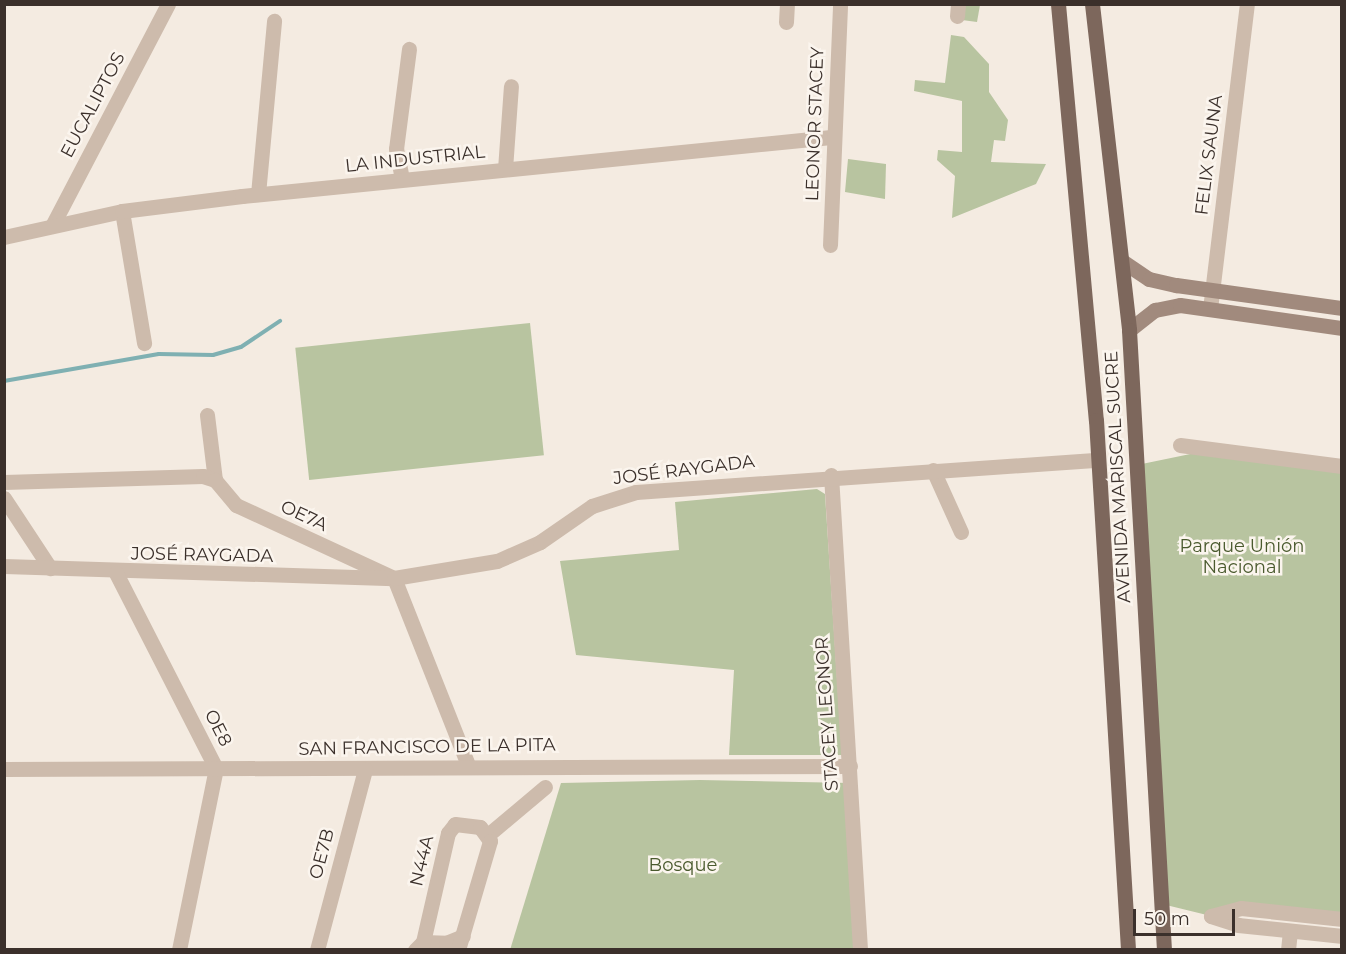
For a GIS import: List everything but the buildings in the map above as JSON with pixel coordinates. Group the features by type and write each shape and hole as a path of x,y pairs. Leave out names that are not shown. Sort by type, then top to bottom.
{"main road":[{"name":"AVENIDA MARISCAL SUCRE","path":"1058,4 1098,460 1128,950"},
{"name":"AVENIDA MARISCAL SUCRE","path":"1092,4 1130,330 1164,950"}],"street":[{"name":"EUCALIPTOS","path":"53,224 168,4"},
{"path":"786,22 787,4"},
{"name":"LEONOR STACEY","path":"830,245 831,136 840,4"},
{"name":"FELIX SAUNA","path":"1210,309 1247,4"},
{"path":"258,194 274,21"},
{"path":"402,179 396,149 409,49"},
{"path":"505,169 511,86"},
{"name":"LA INDUSTRIAL","path":"4,237 53,224 122,211 258,194 831,136"},
{"path":"122,211 144,343"},
{"path":"1122,261 1149,279 1341,308"},
{"path":"1130,330 1165,306 1210,309 1341,328"},
{"path":"4,482 191,474 215,480 207,415"},
{"path":"1180,444 1341,466"},
{"name":"JOSÉ RAYGADA","path":"4,566 116,573 394,578 518,553 592,506 620,496 831,475 1098,460"},
{"path":"933,470 961,532"},
{"name":"STACEY LEONOR","path":"831,475 860,950"},
{"name":"OE7A","path":"215,480 236,505 394,578"},
{"path":"4,498 50,568"},
{"name":"OE8","path":"116,573 216,768 179,950"},
{"path":"394,578 469,767"},
{"name":"SAN FRANCISCO DE LA PITA","path":"4,770 850,766"},
{"name":"OE7B","path":"317,950 365,769"},
{"path":"489,834 545,787"},
{"name":"N44A","path":"464,824 489,834 460,943 424,947 451,827 464,824"},
{"path":"1341,919 1241,908 1211,916 1238,925 1341,936"},
{"path":"1288,950 1290,931"}],"green space":[{"path":"964,5 980,5 977,22 962,20"},
{"path":"951,35 964,37 989,64 989,92 1008,120 1005,141 994,140 991,162 1046,164 1036,184 952,218 955,176 937,160 938,150 962,152 962,101 914,91 915,80 945,83"},
{"path":"848,159 886,164 885,199 845,192"},
{"path":"530,323 544,455 309,480 295,348"},
{"name":"Parque Unión Nacional","path":"1200,452 1341,466 1341,919 1241,908 1211,916 1162,904 1137,465"},
{"path":"817,489 825,494 842,755 729,755 734,670 576,655 560,561 679,550 675,502"},
{"name":"Bosque","path":"700,780 850,783 856,949 510,950 561,783"}],"waterway":[{"path":"4,381 159,354 213,355 241,347 280,321"}]}
